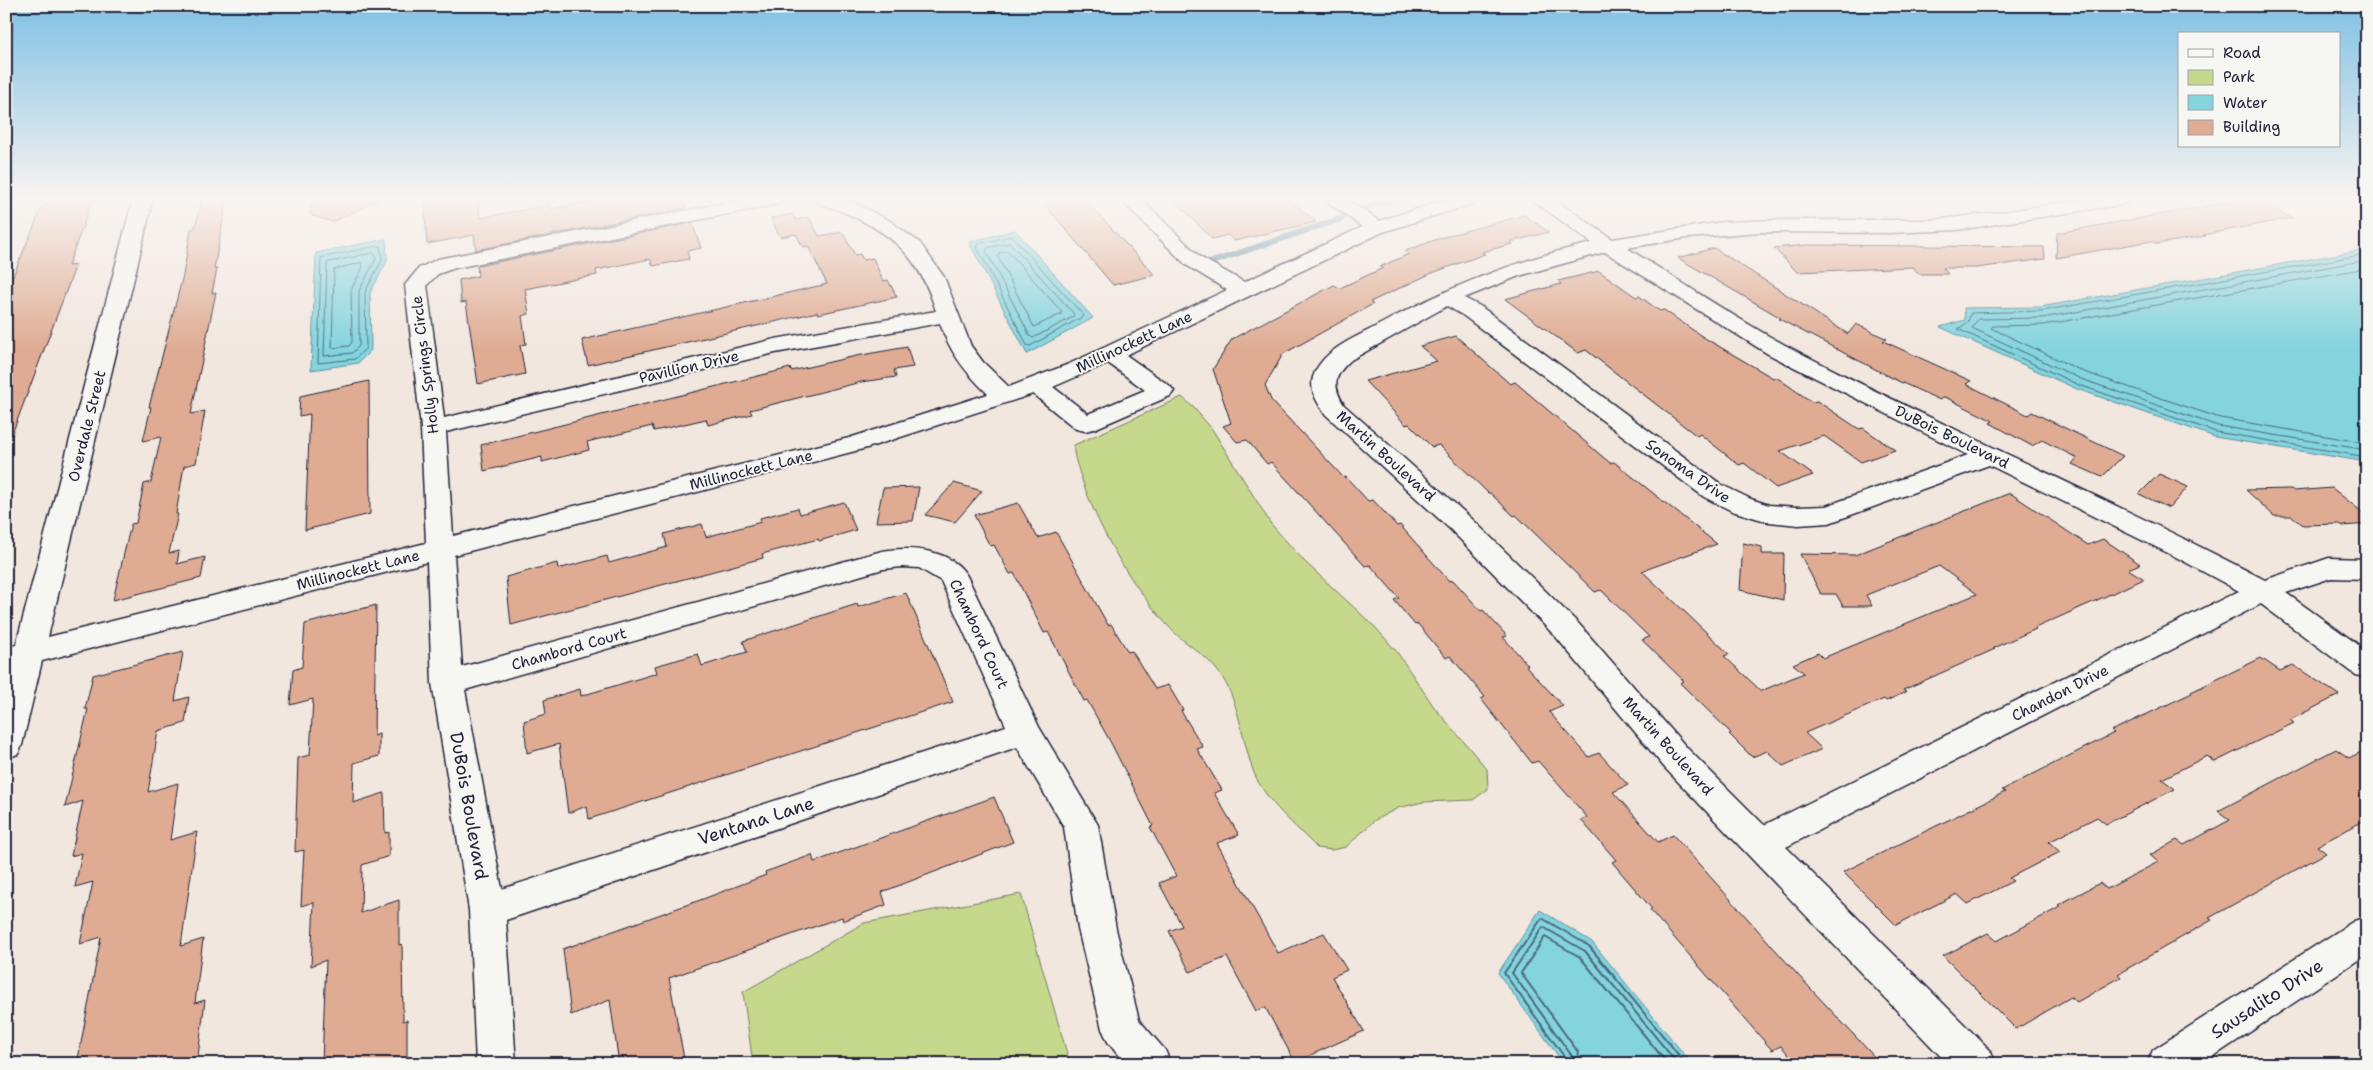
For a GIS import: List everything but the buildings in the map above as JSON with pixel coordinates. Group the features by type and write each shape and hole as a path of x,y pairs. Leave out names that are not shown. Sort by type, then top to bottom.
{"street":[{"name":"Overdale Street","path":"6,745 18,656 129,249"},
{"name":"Holly Springs Circle","path":"441,549 432,428 416,291 418,280 430,270 462,259 514,249"},
{"path":"915,249 930,269 942,296 959,345 974,368 1005,397"},
{"path":"1181,249 1193,261 1243,290"},
{"name":"Millinockett Lane","path":"18,656 858,443 1005,397 1036,385 1110,354 1331,249"},
{"name":"Martin Boulevard","path":"1593,249 1526,267 1476,284 1350,350 1329,366 1324,379 1326,400 1356,432 1461,524 1567,630 1676,758 1976,1064"},
{"name":"DuBois Boulevard","path":"1614,249 1776,349 1990,456 2184,549 2263,591 2367,666"},
{"name":"Sonoma Drive","path":"1449,298 1472,311 1714,492 1744,508 1783,517 1829,514 1990,456"},
{"name":"Pavillion Drive","path":"432,428 775,346 948,315"},
{"path":"1036,385 1085,424 1162,390 1110,354"},
{"name":"DuBois Boulevard","path":"441,549 448,683 487,910 496,1064"},
{"name":"Chambord Court","path":"448,683 882,560 912,557 936,563 953,576 1026,732 1081,825 1096,929 1122,1028 1151,1064"},
{"name":"Chandon Drive","path":"1760,843 2263,591 2329,568 2367,569"},
{"name":"Ventana Lane","path":"487,910 1026,732"},
{"name":"Sausalito Drive","path":"2167,1064 2367,933"}],"green space":[{"path":"1182,397 1212,429 1271,524 1304,561 1375,627 1397,652 1434,707 1487,769 1488,789 1473,800 1423,802 1398,808 1375,820 1346,847 1332,850 1317,848 1266,794 1254,773 1235,706 1225,681 1212,664 1169,627 1128,574 1106,535 1087,495 1075,456 1074,445"},
{"path":"1021,894 1070,1064 753,1064 743,992 864,923"}],"water":[{"path":"336,249 386,249 387,261 370,293 371,350 358,363 311,370 316,253"},
{"path":"973,249 1032,249 1093,318 1027,354"},
{"path":"2367,249 2367,462 2215,437 2077,389 1940,327 1965,320 1964,308 2040,307"},
{"path":"1540,910 1592,942 1692,1064 1564,1064 1498,973"}],"waterway":[{"path":"1209,263 1251,249"}]}
